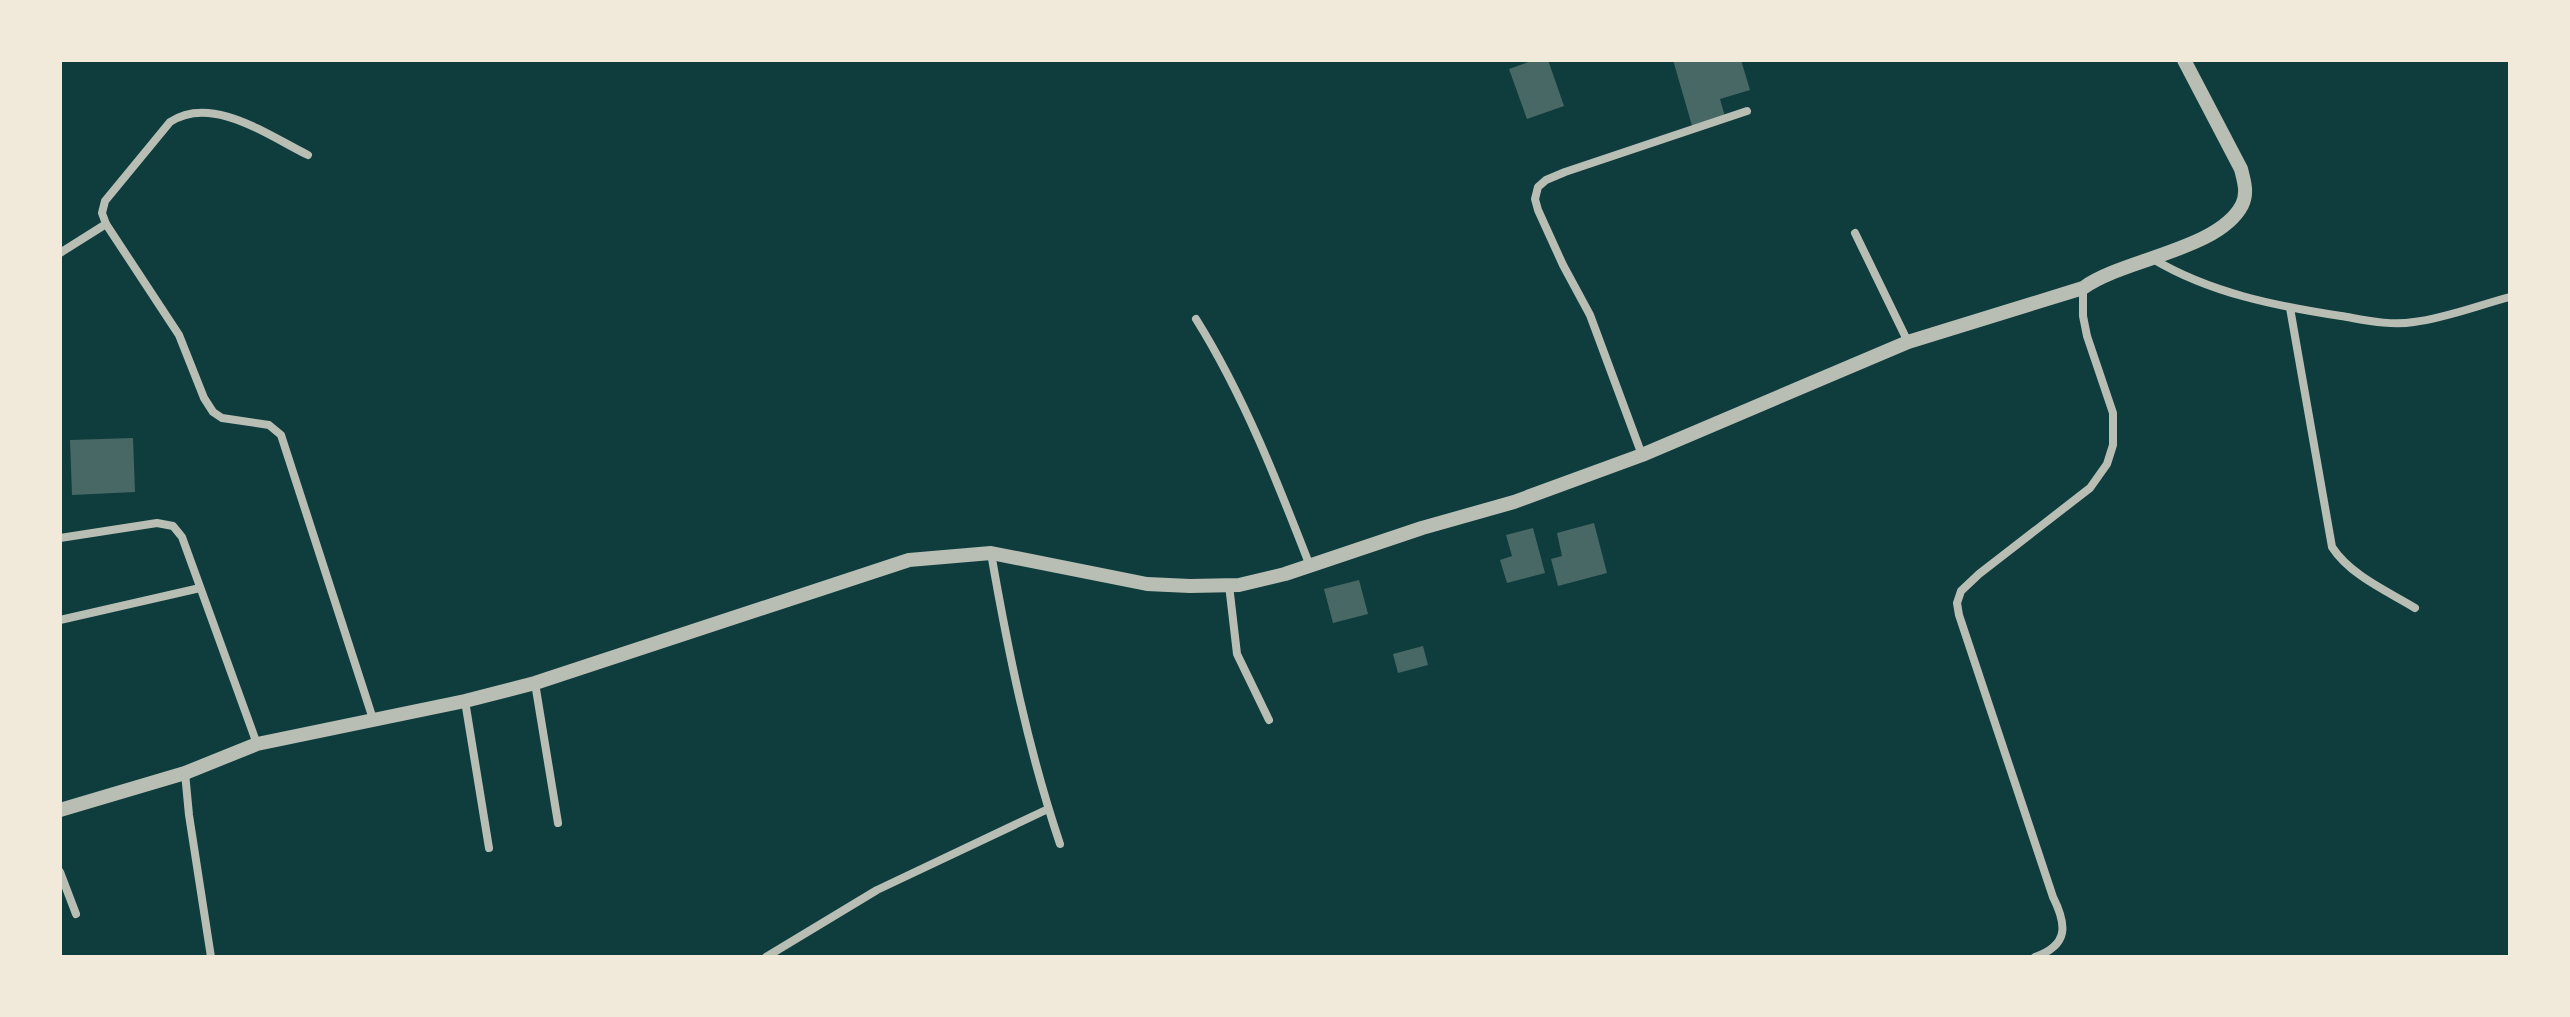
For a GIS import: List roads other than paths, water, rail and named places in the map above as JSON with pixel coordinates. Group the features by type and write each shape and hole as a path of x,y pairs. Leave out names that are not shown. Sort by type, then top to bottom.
{"street":[{"path":"60,810 152,780 185,773 257,744 465,701 535,683 909,560 991,553 1147,584 1229,585 1285,574 1422,528 1514,502 1642,455 1908,342 2083,288 2107,275 2190,244 2229,222 2242,204 2246,185 2241,169 2184,60"},
{"path":"1642,455 1590,315 1538,210 1535,199 1538,187 1565,172 1747,111"},
{"path":"308,155 242,122 211,112 181,114 159,134 105,201 102,213 106,224 179,335 204,398 213,412 222,418 269,425 281,435 373,719"},
{"path":"60,253 106,224"},
{"path":"1855,233 1908,342"},
{"path":"2153,259 2172,271 2228,293 2290,308 2379,323 2414,322 2510,297"},
{"path":"2035,957 2052,949 2061,938 2064,928 2061,914 1957,603 1961,591 1979,574 2090,488 2107,464 2113,445 2113,413 2083,316 2083,288"},
{"path":"2290,308 2332,547 2366,579 2415,608"},
{"path":"1196,319 1243,402 1310,566"},
{"path":"60,538 157,523 173,526 182,537 257,744"},
{"path":"991,553 1009,657 1060,844"},
{"path":"1229,585 1237,654 1269,720"},
{"path":"60,620 200,588"},
{"path":"535,683 558,823"},
{"path":"465,701 489,848"},
{"path":"185,773 211,957"},
{"path":"766,957 877,890 1048,809"},
{"path":"60,872 76,914"}]}
